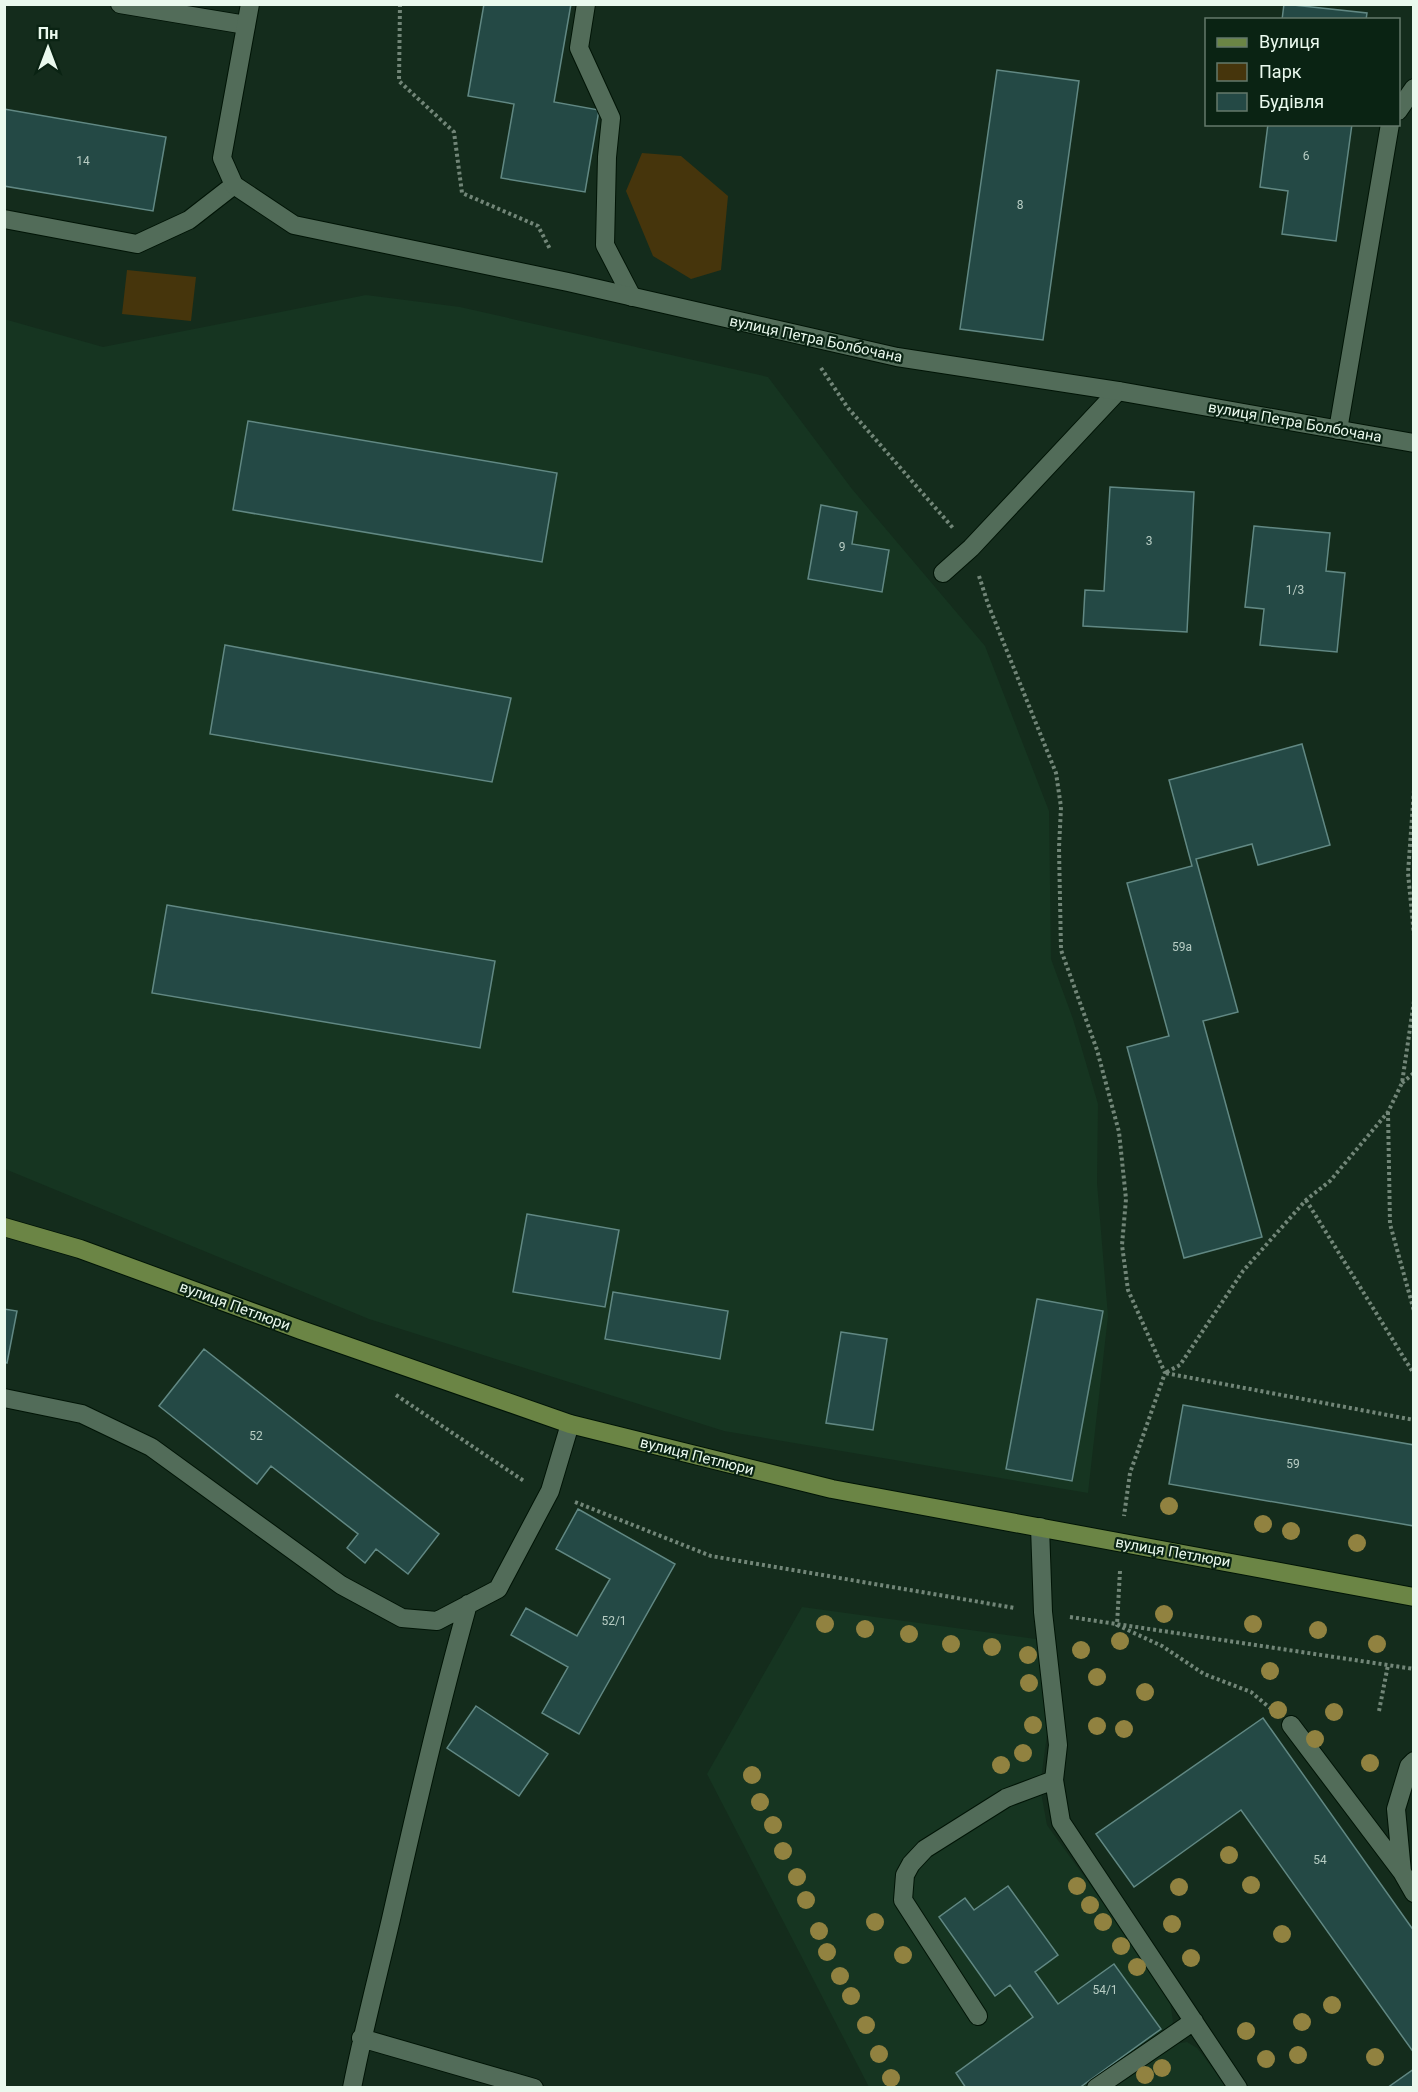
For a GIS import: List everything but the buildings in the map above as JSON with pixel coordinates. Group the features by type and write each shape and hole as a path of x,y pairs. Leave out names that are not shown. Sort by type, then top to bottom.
{"main road":[{"name":"вулиця Петлюри","path":"4,1227 80,1249 301,1330 570,1424 832,1489 1413,1597"}],"street":[{"path":"120,4 246,25"},
{"path":"4,219 137,244 189,220 234,185 222,158 250,4"},
{"path":"586,4 579,48 611,118 607,157 605,245 633,297"},
{"path":"1400,108 1413,88"},
{"path":"1338,430 1390,126"},
{"name":"вулиця Петра Болбочана","path":"234,185 294,225 568,282 799,337 897,357 1118,391 1413,443"},
{"path":"943,573 971,548 1118,391"},
{"path":"4,1398 82,1414 151,1448 342,1585 402,1618 436,1621 498,1589 550,1491 570,1424"},
{"path":"1041,1527 1043,1612 1058,1745 1054,1780 1060,1822 1239,2088"},
{"path":"352,2088 361,2038 382,1959 442,1698 468,1604"},
{"path":"1292,1725 1402,1872 1413,1893"},
{"path":"1402,1872 1395,1809 1409,1766 1413,1761"},
{"path":"978,2016 903,1900 905,1875 910,1864 925,1850 1006,1798 1054,1780"},
{"path":"1096,2088 1194,2021"},
{"path":"361,2038 534,2088"}],"path":[{"path":"400,4 399,81 454,132 462,193 538,226 568,282"},
{"path":"799,337 848,408 971,548 988,604 1056,773 1061,807 1059,906 1061,950 1097,1050 1119,1131 1126,1199 1122,1245 1128,1290 1165,1373"},
{"path":"1413,790 1408,873 1413,935"},
{"path":"1117,1625 1121,1543 1130,1473 1165,1373 1180,1365 1243,1271 1306,1200 1330,1181 1388,1112 1402,1083 1413,1001"},
{"path":"1402,1083 1413,1073"},
{"path":"1388,1112 1390,1224 1413,1311"},
{"path":"1306,1200 1413,1374"},
{"path":"1165,1373 1413,1420"},
{"path":"390,1391 518,1478 711,1556 1117,1625 1413,1669"},
{"path":"1117,1625 1162,1646 1204,1674 1251,1692 1292,1725"},
{"path":"1379,1711 1388,1665"}],"shaded area":[{"path":"366,295 460,307 768,377 852,489 985,646 1049,811 1051,959 1073,1019 1098,1104 1097,1183 1108,1316 1088,1493 724,1431 369,1319 5,1169 4,319 103,347"},
{"path":"802,1607 1036,1639 1048,1727 1040,1787 1047,1825 1169,1994 1173,2022 1168,2033 1176,2044 1187,2042 1197,2048 1227,2087 869,2087 707,1774"}],"green space":[{"path":"642,153 681,156 728,196 721,270 691,279 653,256 626,191"},
{"path":"127,270 196,277 191,321 122,314"}]}
